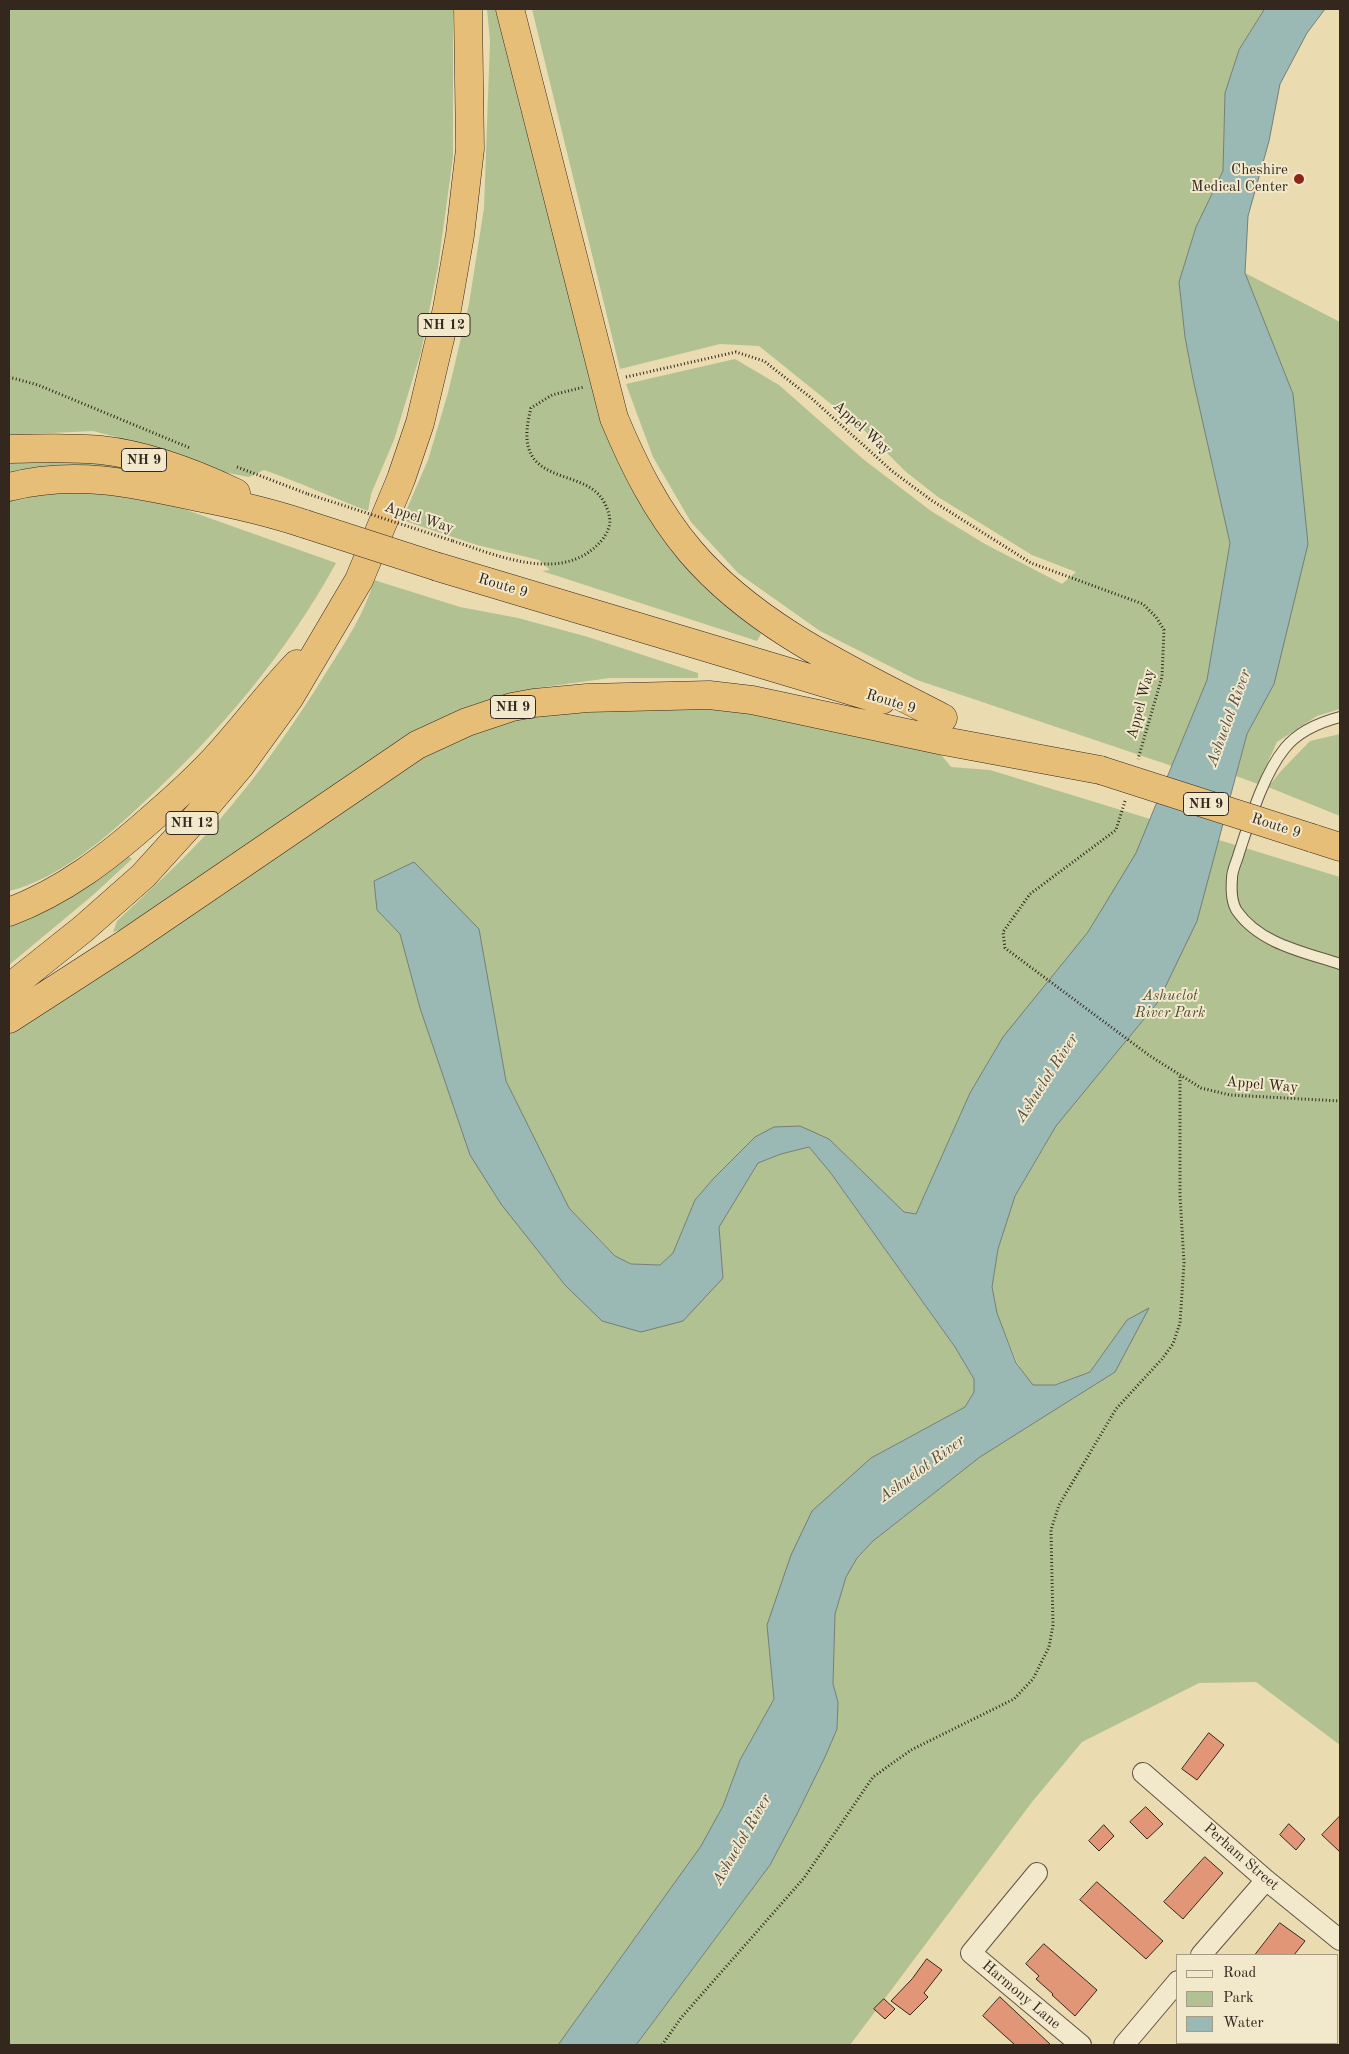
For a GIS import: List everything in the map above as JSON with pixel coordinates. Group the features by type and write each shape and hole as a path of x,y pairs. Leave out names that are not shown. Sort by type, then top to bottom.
{"highway":[{"name":"NH 12","path":"9,988 83,929 143,876 202,811 240,766 290,697 359,580 401,479 420,423 447,309 460,235 470,149 468,9"},
{"path":"510,9 614,418 634,464 661,511 691,552 728,589 767,619 814,650 943,718"},
{"name":"NH 9","path":"9,449 63,447 103,450 140,458 194,474 270,512"},
{"path":"9,487 60,478 108,479 270,512"},
{"name":"Route 9","path":"270,512 438,567 943,718 1340,847"},
{"path":"9,912 38,901 77,878 108,856 170,803 212,762 273,689 335,622"},
{"name":"NH 9","path":"9,1019 125,944 417,745 466,722 512,707 587,698 709,695 752,700 944,741 1100,770"}],"street":[{"name":"Perham Street","path":"1143,1773 1266,1880 1340,1940"},
{"name":"Harmony Lane","path":"1037,1873 971,1953 1081,2045"},
{"path":"1202,1954 1266,1880"},
{"path":"1124,2045 1176,1984"}],"lane":[{"path":"1340,717 1324,721 1304,733 1285,748 1274,764 1247,829 1232,876 1232,898 1236,910 1250,927 1268,939 1340,964"}],"path":[{"name":"Appel Way","path":"626,377 736,352 764,361 810,397 892,471 931,500 1031,563 1143,604 1156,617 1164,630 1162,676 1135,767"},
{"path":"9,377 38,385 194,449"},
{"name":"Appel Way","path":"230,464 308,494 507,559 546,565 580,558 588,554 609,530 610,519 604,501 585,484 562,476 534,459 527,442 526,424 531,408 552,395 585,387"},
{"name":"Appel Way","path":"1127,794 1116,830 1030,894 1003,932 1005,948 1150,1056 1200,1088 1230,1095 1340,1101"},
{"path":"662,2045 681,2018 804,1878 873,1777 911,1750 1014,1698 1033,1679 1049,1647 1053,1624 1051,1530 1059,1505 1116,1409 1162,1359 1173,1344 1180,1323 1184,1263 1180,1195 1180,1075"}],"green space":[{"path":"9,9 453,9 453,157 438,267 421,352 394,440 371,494 368,511 264,470 249,477 223,472 131,441 93,431 9,435"},
{"path":"487,9 505,9 608,418 757,626 761,634 757,641 542,571 550,570 539,560 477,545 402,520 428,460 448,393 469,304 484,208 490,41"},
{"path":"532,9 1265,9 1239,50 1225,93 1223,171 1196,227 1179,282 1185,337 1193,379 1230,543 1207,680 1172,766 917,680 820,631 738,573 691,522 653,457 626,384 735,359 779,385 863,459 931,511 985,544 1062,584 1076,572 1032,555 938,497 905,471 866,432 759,346 720,344 620,369"},
{"path":"1245,273 1340,322 1340,709 1317,716 1277,742 1258,784 1236,776 1247,734 1274,684 1293,394"},
{"path":"44,453 176,475 9,479 9,460"},
{"path":"89,490 164,502 336,563 296,629 250,690 225,720 172,776 114,829 64,867 28,885 9,891 9,499 31,495"},
{"path":"374,580 460,607 518,618 588,637 698,673 698,678 610,678 537,688 510,697 124,929 113,932 117,921 203,838 231,807 260,769 301,711 347,639 360,616"},
{"name":"Ashuelot River Park","path":"722,705 938,751 951,767 990,770 1340,877 1340,1745 1256,1682 1199,1683 1082,1742 1032,1802 850,2045 636,2045 770,1865 825,1757 837,1729 838,1702 833,1685 835,1614 846,1577 857,1558 873,1541 980,1457 1115,1372 1127,1320 1090,1372 1054,1385 1032,1385 1017,1363 997,1313 992,1287 998,1249 1015,1196 1047,1142 1003,1038 970,1093 916,1214 904,1213 829,1139 755,1137 695,1200 673,1253 660,1265 631,1264 615,1256 569,1208 506,1081 479,929 377,910 400,934 420,1008 470,1155 565,1285 722,1278 719,1227 758,1163 781,1154 809,1147 830,1172 955,1347 974,1379 974,1392 965,1407 871,1458 767,1625 774,1699 740,1760 723,1806 702,1846 558,2045 9,2045 9,1033 138,952 296,841 451,739 524,713"},
{"path":"1340,734 1340,816 1268,787 1310,741"},
{"path":"123,852 132,859 93,895 9,965 9,915"}],"water":[{"name":"Ashuelot River","path":"1265,9 1325,9 1307,33 1280,84 1269,141 1248,216 1245,273 1293,394 1308,544 1274,684 1247,734 1197,921 1158,1002 1056,1126 1015,1196 998,1249 992,1287 997,1313 1016,1363 1033,1385 1055,1385 1090,1372 1127,1320 1149,1308 1115,1372 980,1457 873,1541 857,1558 846,1577 835,1614 833,1684 838,1702 837,1729 797,1814 770,1865 636,2045 558,2045 701,1846 723,1806 740,1760 774,1699 767,1625 791,1555 812,1511 871,1458 965,1407 974,1392 974,1379 955,1347 830,1172 809,1147 781,1154 758,1163 719,1227 723,1278 683,1321 641,1332 602,1321 565,1285 501,1204 470,1155 420,1008 400,934 377,910 374,881 414,862 479,929 506,1081 569,1208 615,1256 631,1264 660,1265 673,1253 695,1200 755,1137 774,1127 800,1126 829,1139 904,1212 916,1214 970,1093 1003,1037 1088,932 1136,853 1207,680 1230,543 1193,379 1185,337 1179,282 1196,227 1223,171 1225,93 1239,50"}],"building":[{"path":"1209,1733 1224,1745 1197,1780 1182,1769"},
{"path":"1146,1807 1163,1824 1147,1839 1130,1822"},
{"path":"1340,1816 1340,1852 1322,1835"},
{"path":"1289,1824 1305,1839 1296,1850 1280,1835"},
{"path":"1104,1825 1114,1836 1099,1851 1089,1841"},
{"path":"1205,1857 1223,1873 1183,1919 1164,1902"},
{"path":"1097,1882 1163,1941 1146,1959 1080,1900"},
{"path":"1280,1923 1305,1941 1295,1954 1256,1954"},
{"path":"1044,1944 1097,1990 1075,2016 1036,1979 1039,1976 1026,1964"},
{"path":"927,1959 942,1970 924,1993 928,1997 910,2015 891,2001 912,1979"},
{"path":"1000,1997 1051,2045 1015,2045 983,2016"},
{"path":"884,1999 895,2009 885,2019 874,2009"}],"place":[{"name":"Cheshire Medical Center","path":"1299,179"}]}
